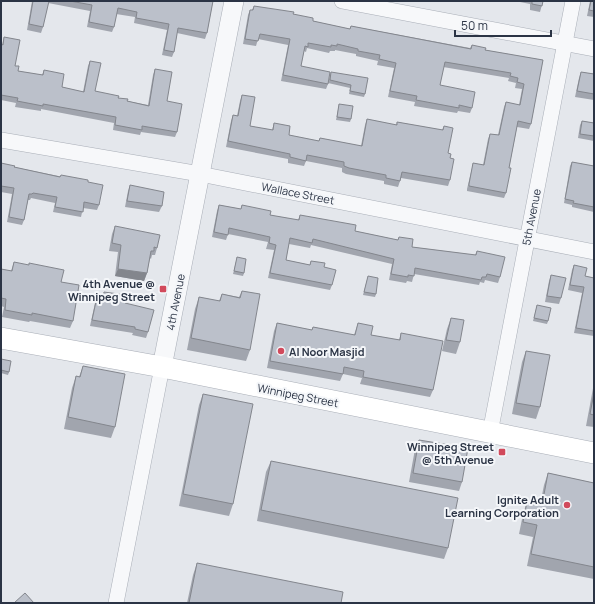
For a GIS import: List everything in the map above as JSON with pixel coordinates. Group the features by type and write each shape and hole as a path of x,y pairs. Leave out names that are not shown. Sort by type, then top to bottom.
{"main road":[{"name":"Winnipeg Street","path":"1,338 162,368 594,453"}],"street":[{"name":"4th Avenue","path":"116,603 234,1"},
{"path":"342,1 594,49"},
{"name":"5th Avenue","path":"490,433 573,1"},
{"name":"Wallace Street","path":"1,140 200,174 594,252"}],"building":[{"path":"33,1 49,1 43,27 29,24"},
{"path":"70,1 213,1 207,33 178,28 174,52 164,50 169,24 136,18 137,12 118,8 114,27 89,22 92,5"},
{"path":"532,1 543,1 542,6 532,4"},
{"path":"591,1 594,1 594,11 589,10"},
{"path":"254,6 294,12 293,14 313,18 313,21 350,29 351,26 471,49 472,45 486,48 485,50 543,60 531,124 518,121 506,193 469,186 469,184 473,163 484,165 490,134 499,135 506,102 520,105 524,84 517,82 518,78 510,76 511,73 445,62 440,85 475,92 472,108 459,105 459,108 416,100 417,96 390,91 396,63 379,59 380,55 358,51 358,49 337,44 337,46 331,45 331,47 308,43 308,47 305,46 301,66 330,72 328,84 283,75 290,39 260,34 258,41 245,39 250,10 253,10"},
{"path":"4,37 20,40 15,66 19,66 18,71 43,75 44,70 64,74 62,87 84,92 90,61 101,63 95,91 119,96 118,98 128,99 127,101 149,106 155,69 172,72 167,101 182,104 177,132 142,126 142,130 115,125 116,117 43,104 43,106 17,101 18,98 1,95 1,44 3,45"},
{"path":"331,72 368,78 365,94 350,91 351,85 330,80"},
{"path":"581,72 594,74 594,94 577,91"},
{"path":"242,95 255,97 250,126 273,130 274,123 290,126 289,135 319,141 320,138 362,146 367,119 397,125 397,122 443,130 444,126 453,128 448,153 451,154 450,158 454,159 450,180 402,172 400,181 386,178 386,175 349,168 344,166 344,162 307,155 306,161 290,157 290,154 228,141 233,115 238,116"},
{"path":"339,104 353,106 351,119 337,117"},
{"path":"582,121 594,123 594,136 580,134"},
{"path":"572,162 594,166 594,207 573,203 574,201 565,199"},
{"path":"1,163 60,177 61,175 88,180 88,182 103,185 99,205 84,202 83,212 55,207 57,197 33,193 29,194 24,220 9,217 14,188 1,186"},
{"path":"130,185 164,192 162,206 127,201"},
{"path":"219,205 241,209 242,205 271,211 270,215 299,220 300,215 356,225 355,231 398,240 399,237 413,239 412,247 476,255 477,251 505,257 500,277 487,274 486,277 482,277 481,280 415,268 414,276 408,275 408,277 391,274 394,259 313,239 312,243 290,238 286,260 310,265 311,261 325,263 324,267 336,270 332,285 270,273 276,245 269,243 270,237 229,228 228,235 214,232"},
{"path":"115,226 160,235 157,248 154,247 154,251 151,251 147,273 118,269 121,245 112,243"},
{"path":"237,257 246,259 244,273 234,271"},
{"path":"14,262 29,265 29,263 64,270 61,282 79,285 73,321 32,313 32,315 5,310 6,299 1,298 1,269 12,271"},
{"path":"574,265 587,268 585,276 594,278 594,331 576,328 584,287 570,285"},
{"path":"551,275 566,278 561,298 547,296"},
{"path":"368,276 378,278 376,294 364,292"},
{"path":"242,291 260,294 250,350 191,338 199,297 220,301 222,294 240,298"},
{"path":"104,292 126,295 125,303 154,310 148,332 135,329 135,327 92,320 97,297 103,298"},
{"path":"537,305 551,308 548,321 534,318"},
{"path":"451,318 464,320 460,342 446,340"},
{"path":"277,323 312,330 313,327 355,335 358,323 373,326 371,335 400,340 401,333 443,341 433,390 363,377 364,371 344,367 343,374 270,361"},
{"path":"526,351 550,355 540,407 516,403"},
{"path":"1,359 11,361 9,372 1,370"},
{"path":"83,366 125,374 115,427 68,417 76,376 80,377"},
{"path":"594,393 594,415 590,414"},
{"path":"203,394 253,404 233,504 183,494"},
{"path":"419,440 468,448 462,482 413,473"},
{"path":"271,461 458,498 448,548 261,510"},
{"path":"548,473 594,483 594,567 531,554 537,525 523,522 527,502 542,505"},
{"path":"197,563 343,592 341,603 189,603"},
{"path":"25,593 34,603 14,603"}],"place":[{"name":"4th Avenue @ Winnipeg Street","path":"163,289"},
{"name":"Al Noor Masjid","path":"281,351"},
{"name":"Winnipeg Street @ 5th Avenue","path":"502,452"},
{"name":"Ignite Adult Learning Corporation","path":"567,505"}]}
